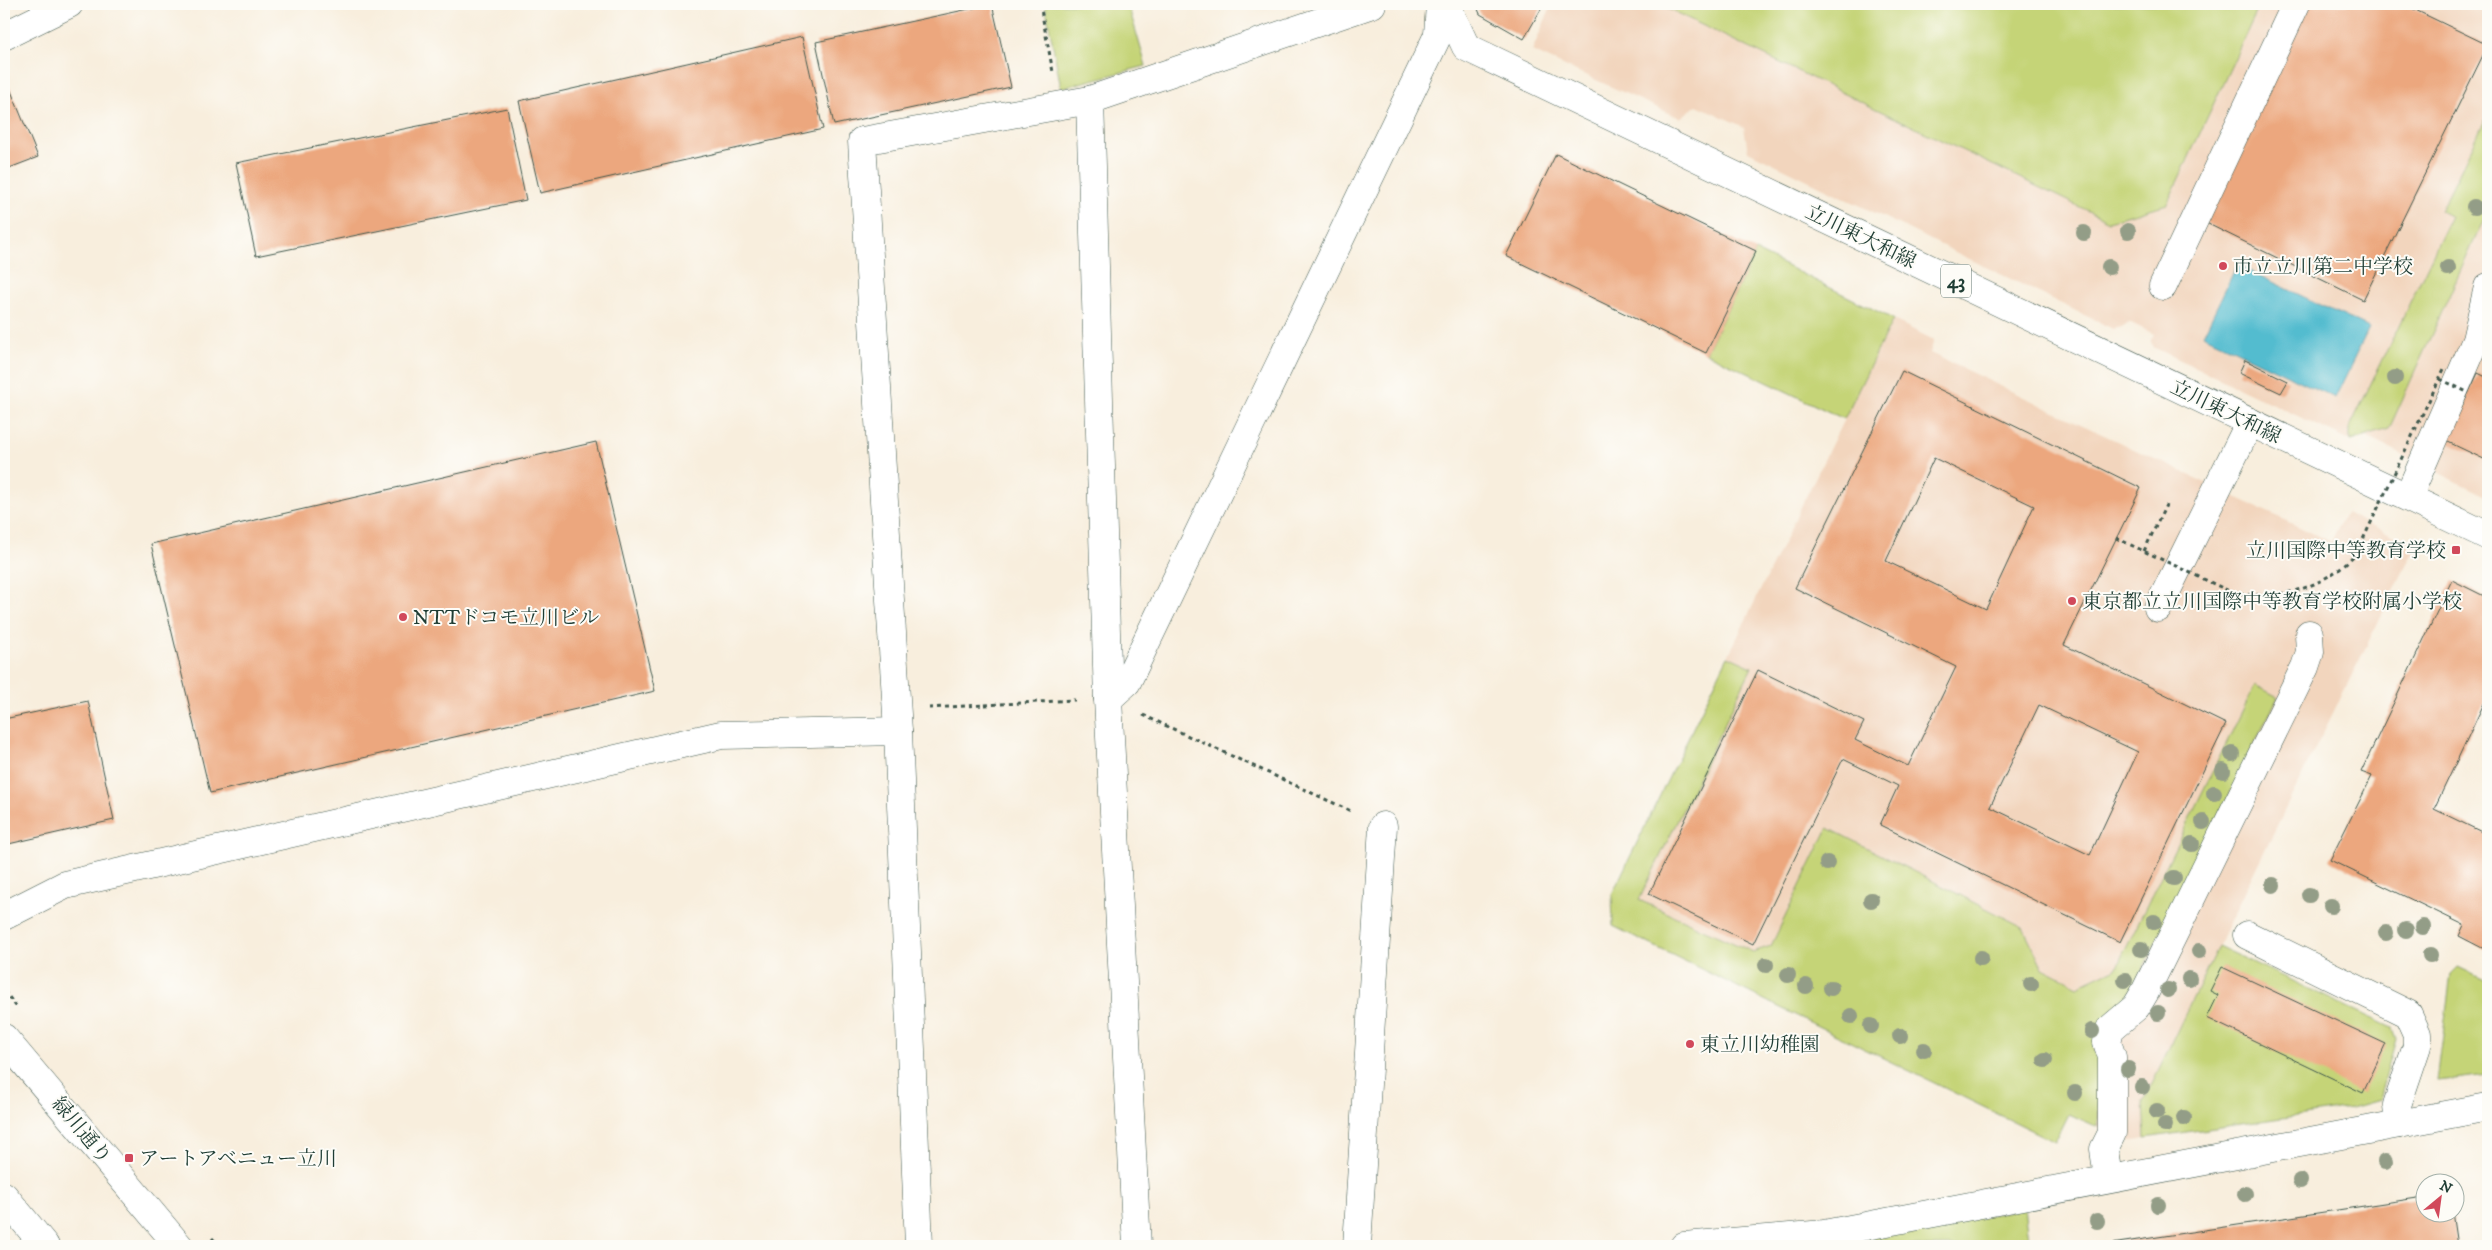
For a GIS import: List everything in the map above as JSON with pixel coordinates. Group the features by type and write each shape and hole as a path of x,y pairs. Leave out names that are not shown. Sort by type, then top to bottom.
{"street":[{"path":"4,36 69,4"},
{"path":"919,1246 898,731 862,141 1090,100 1372,4"},
{"path":"1108,699 1127,682 1438,35 1440,4"},
{"name":"立川東大和線","path":"1446,4 1466,47 2488,536"},
{"path":"2163,286 2296,4"},
{"path":"1090,100 1108,699 1137,1246"},
{"path":"2408,497 2476,340 2488,287"},
{"path":"2158,608 2250,422"},
{"path":"2108,1179 2104,1149 2112,1133 2112,1057 2107,1042 2110,1029 2136,1007 2145,992 2306,666 2310,652 2309,634"},
{"path":"4,916 66,885 721,735 898,731"},
{"path":"1357,1246 1383,826"},
{"path":"2247,935 2408,1014 2417,1034 2417,1046 2397,1105 2400,1124"},
{"name":"緑川通り","path":"4,1038 179,1246"},
{"path":"1688,1246 1824,1234 2488,1107"},
{"path":"4,1196 45,1246"}],"path":[{"path":"1040,4 1059,107"},
{"path":"2116,538 2229,591 2246,595 2262,596 2299,591 2330,577 2357,552 2366,536 2444,369"},
{"path":"2440,379 2469,393"},
{"path":"2144,551 2166,505"}],"shaded area":[{"name":"市立立川第二中学校","path":"1552,4 2488,4 2488,497 2366,437 2350,441 2153,347 2150,342 2154,334 2129,322 2122,327 2113,329 1748,151 1744,127 1697,105 1680,118 1532,51"},
{"name":"東京都立立川国際中等教育学校附属小学校","path":"1556,154 1934,340 1930,353 2331,542 2345,513 2416,546 2247,886 2144,1102 2145,1138 2130,1141 2069,1114 2055,1142 1613,926 1612,894 1844,419 1506,256"}],"green space":[{"path":"1045,4 1128,4 1146,66 1061,88"},
{"path":"1658,4 2260,4 2167,204 2109,221"},
{"path":"2488,115 2488,210 2389,429 2350,441 2350,427 2451,217 2440,211"},
{"path":"1756,251 1893,319 1844,419 1706,353"},
{"path":"1728,656 1752,667 1639,900 1753,952 1771,946 1828,828 2023,927 2043,968 2078,986 2116,968 2255,685 2278,697 2142,970 2120,1010 2111,1010 2093,1047 2101,1064 2098,1127 2069,1114 2055,1142 1613,926 1612,894"},
{"path":"2218,946 2392,1028 2396,1039 2379,1100 2351,1108 2145,1138 2143,1102"},
{"path":"2458,967 2488,981 2488,1075 2437,1081 2451,974"},
{"path":"2024,1208 2029,1246 1831,1246"}],"water":[{"path":"2237,265 2369,328 2335,398 2203,335"}],"building":[{"path":"992,4 1011,87 834,125 816,42"},
{"path":"1476,4 1544,4 1524,39 1480,14"},
{"path":"2307,4 2403,4 2488,45 2363,300 2202,221"},
{"path":"802,37 823,129 540,193 519,101"},
{"path":"4,74 38,157 4,170"},
{"path":"507,108 526,200 256,256 236,163"},
{"path":"1556,154 1756,251 1706,353 1506,256"},
{"path":"2245,360 2288,381 2281,393 2239,373"},
{"path":"1902,371 2141,488 2064,645 2226,724 2120,942 1880,825 1898,786 1843,759 1753,944 1649,894 1758,670 1864,722 1855,740 1908,766 1956,667 1795,588","holes":["1934,458 2034,506 1986,609 1886,561","2039,705 2138,752 2090,855 1990,807"]},
{"path":"2478,373 2488,378 2488,461 2446,441"},
{"name":"NTTドコモ立川ビル","path":"596,442 655,691 210,793 151,544"},
{"path":"2452,580 2488,598 2488,695 2434,809 2488,835 2488,951 2459,936 2464,925 2330,860 2372,776 2361,772"},
{"path":"88,701 114,820 4,845 4,719"},
{"path":"2222,967 2386,1044 2363,1093 2207,1018 2218,995 2210,991"},
{"path":"2414,1199 2414,1222 2453,1222 2457,1246 2098,1246"}],"place":[{"name":"市立立川第二中学校","path":"2223,266"},
{"name":"立川国際中等教育学校","path":"2456,550"},
{"name":"東京都立立川国際中等教育学校附属小学校","path":"2072,601"},
{"name":"NTTドコモ立川ビル","path":"403,617"},
{"name":"東立川幼稚園","path":"1690,1044"},
{"name":"アートアベニュー立川","path":"129,1158"}]}
